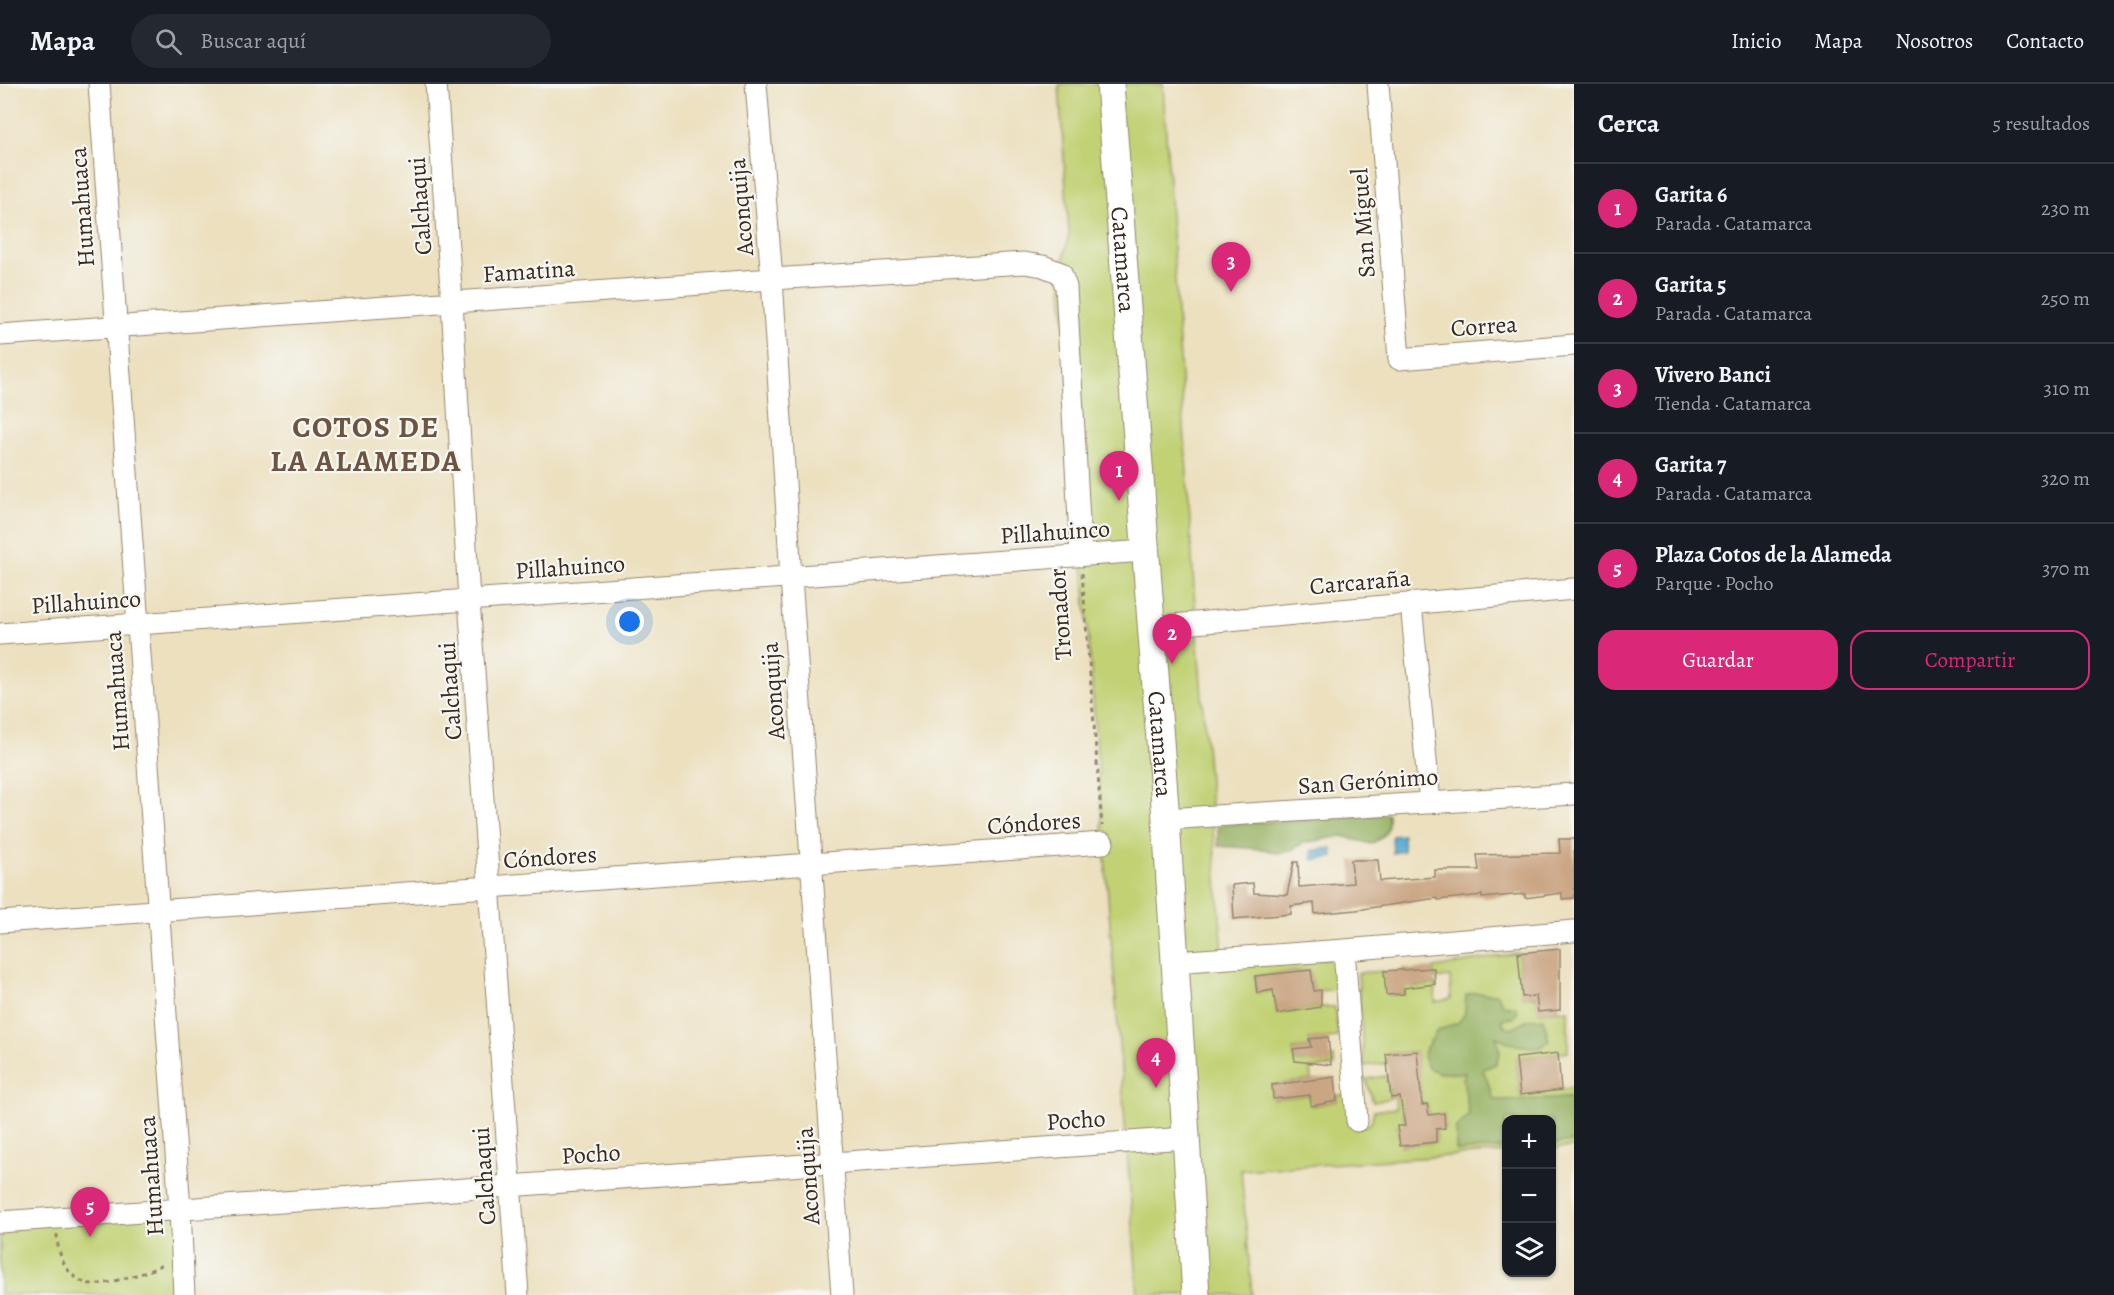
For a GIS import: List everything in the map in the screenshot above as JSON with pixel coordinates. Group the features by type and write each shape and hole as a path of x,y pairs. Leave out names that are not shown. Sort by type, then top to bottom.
{"main road":[{"name":"Catamarca","path":"1110,84 1166,819 1173,962 1196,1295"}],"street":[{"name":"Humahuaca","path":"99,84 180,1209 184,1295"},
{"name":"Calchaqui","path":"436,84 452,302 469,600 518,1295"},
{"name":"Aconquija","path":"756,84 772,279 842,1295"},
{"name":"San Miguel","path":"1378,84 1399,359"},
{"name":"Famatina","path":"0,335 1024,263 1043,266 1061,273"},
{"name":"Tronador","path":"1061,273 1066,287 1081,556"},
{"name":"Correa","path":"1399,359 1574,345"},
{"name":"Pillahuinco","path":"0,634 1144,551"},
{"name":"Carcaraña","path":"1150,627 1574,589"},
{"path":"1411,603 1430,803"},
{"name":"San Gerónimo","path":"1166,819 1574,794"},
{"name":"Cóndores","path":"0,922 1103,843"},
{"path":"1173,962 1574,931"},
{"path":"1344,950 1357,1121"},
{"name":"Pocho","path":"0,1222 1185,1138"}],"path":[{"name":"Tronador","path":"1081,556 1103,843"},
{"path":"58,1218 57,1243 60,1254 68,1270 80,1281 92,1284 110,1282 154,1270 182,1252"}],"green space":[{"path":"1059,84 1163,84 1196,622 1224,965 1339,958 1341,989 1314,991 1310,970 1255,976 1257,993 1294,988 1294,998 1275,1001 1277,1014 1335,1007 1338,1037 1309,1039 1311,1047 1293,1049 1295,1061 1304,1062 1334,1057 1335,1066 1310,1069 1311,1080 1272,1085 1273,1099 1310,1095 1312,1106 1337,1101 1336,1096 1346,1094 1357,1129 1371,1123 1374,1111 1396,1108 1395,1097 1421,1094 1416,1051 1387,1054 1387,1063 1364,1066 1358,973 1384,971 1387,995 1404,994 1403,969 1409,970 1412,987 1436,984 1435,1002 1451,999 1450,977 1435,979 1434,968 1518,953 1522,997 1536,996 1539,1012 1568,1010 1568,1052 1516,1058 1520,1095 1574,1087 1574,1147 1556,1149 1556,1115 1502,1115 1502,1152 1241,1170 1252,1295 1138,1295 1061,273 1069,234","holes":["1427,1104 1429,1115 1444,1114 1445,1128 1436,1129 1436,1142 1401,1146 1397,1126 1405,1126 1402,1107"]},
{"path":"1388,814 1386,833 1371,844 1342,836 1303,843 1290,851 1277,853 1264,849 1218,846 1218,825"},
{"path":"1497,994 1503,1005 1516,1007 1518,1012 1513,1018 1502,1019 1504,1026 1512,1028 1527,1020 1543,1018 1549,1041 1540,1048 1517,1045 1496,1037 1500,1053 1496,1064 1483,1069 1494,1100 1574,1097 1574,1142 1556,1144 1556,1115 1502,1115 1502,1148 1456,1151 1456,1128 1469,1115 1463,1078 1465,1073 1440,1073 1428,1068 1423,1057 1437,1031 1459,1022 1465,1013 1466,995"},
{"path":"1386,1076 1391,1098 1373,1102 1366,1079"},
{"path":"180,1209 184,1295 0,1295 0,1222"}],"water":[{"path":"1403,835 1403,851 1393,853 1392,836"},
{"path":"1332,848 1333,857 1313,860 1312,851"}],"building":[{"path":"1559,839 1574,839 1574,898 1562,899 1562,893 1525,898 1525,894 1482,898 1482,895 1438,900 1437,898 1315,914 1314,903 1291,906 1291,914 1234,919 1232,885 1253,883 1254,893 1287,895 1294,862 1298,862 1299,887 1353,883 1351,860 1378,860 1380,881 1435,877 1435,870 1479,870 1477,855 1560,853"},
{"path":"1560,949 1560,1010 1538,1012 1536,996 1522,997 1518,953"},
{"path":"1434,968 1435,984 1404,988 1404,994 1386,995 1384,971"},
{"path":"1311,970 1314,991 1321,990 1321,1007 1277,1014 1273,990 1257,993 1255,976"},
{"path":"1328,1037 1331,1065 1295,1061 1293,1049 1311,1047 1309,1039"},
{"path":"1417,1051 1422,1105 1427,1104 1429,1115 1444,1113 1445,1128 1436,1129 1436,1142 1400,1146 1397,1126 1405,1126 1400,1097 1391,1098 1386,1054"},
{"path":"1558,1053 1561,1090 1520,1095 1516,1058"},
{"path":"1335,1077 1337,1101 1311,1106 1310,1095 1273,1099 1272,1085"}],"place":[{"name":"Vivero Banci","path":"1231,292"},
{"name":"Garita 6","path":"1119,501"},
{"name":"Garita 5","path":"1172,664"},
{"name":"Garita 7","path":"1156,1088"},
{"name":"Plaza Cotos de la Alameda","path":"90,1237"}],"district":[{"name":"COTOS DE LA ALAMEDA","path":"366,444"}]}
